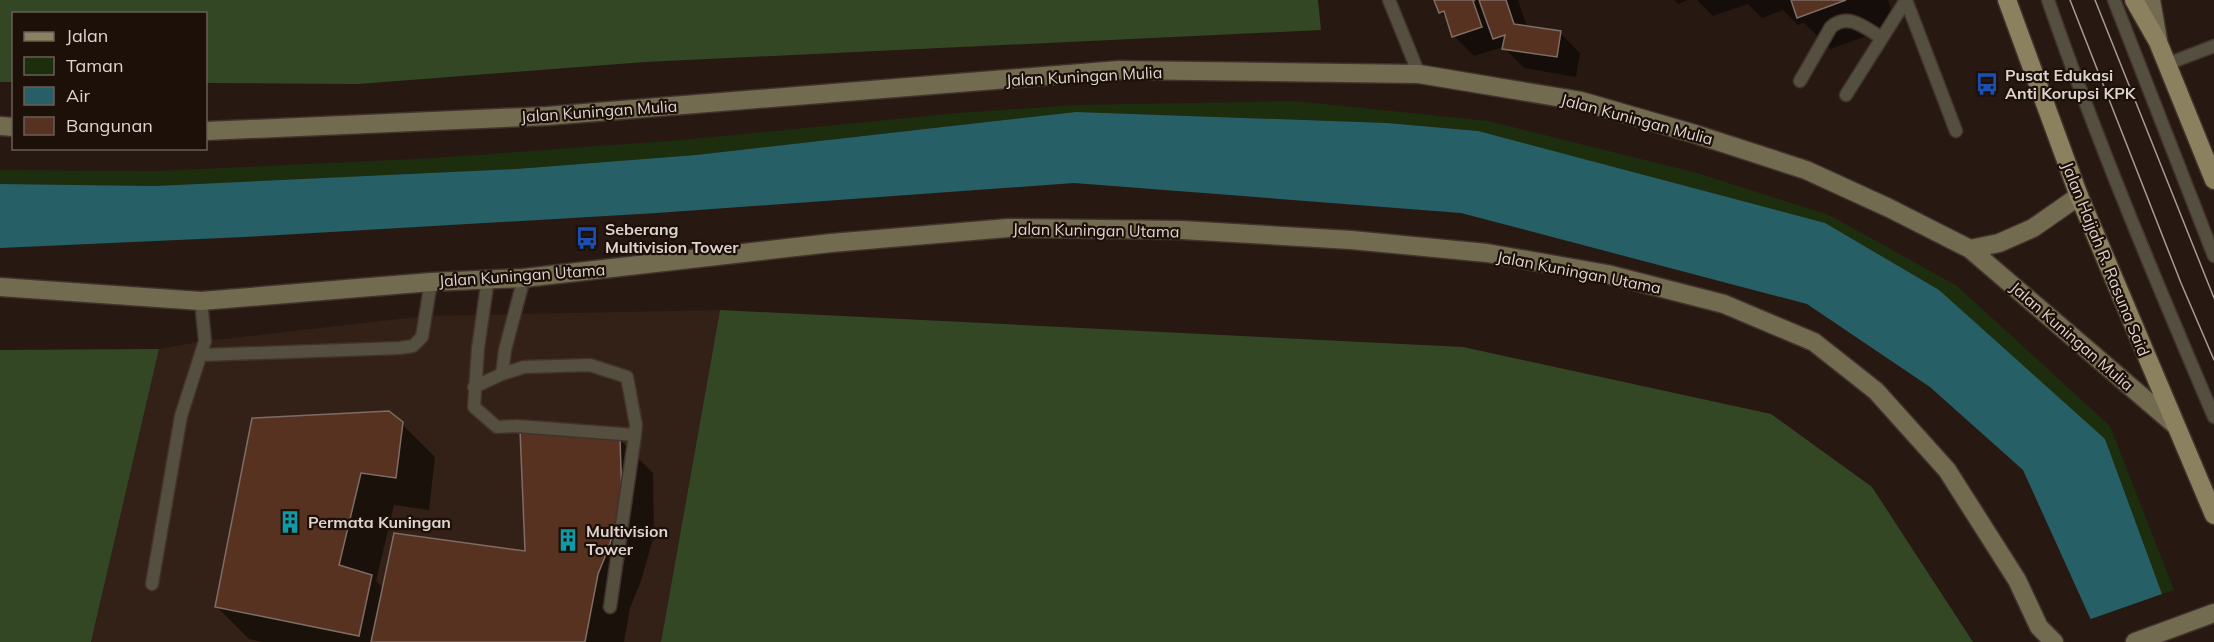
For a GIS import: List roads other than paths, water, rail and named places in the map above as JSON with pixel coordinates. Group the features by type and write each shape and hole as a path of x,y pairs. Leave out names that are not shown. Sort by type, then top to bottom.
{"main road":[{"name":"Jalan Hajjah R. Rasuna Said","path":"2007,0 2079,196 2214,515"},
{"path":"2134,0 2158,42 2214,180"}],"street":[{"path":"2151,0 2158,42"},
{"name":"Jalan Kuningan Mulia","path":"207,131 547,116 1119,70 1419,74 1581,101 1695,134 1806,170 1889,208 1970,249 2174,424"},
{"path":"1970,249 1998,243 2032,228 2079,196"},
{"name":"Jalan Kuningan Utama","path":"0,287 201,301 431,282 524,278 831,243 1008,228 1182,230 1351,240 1487,253 1607,274 1724,304 1814,342 1876,391 1947,470 2017,580 2039,634 2054,642"},
{"path":"2135,642 2214,613"}],"lane":[{"path":"1389,0 1419,74"},
{"path":"1846,95 1906,0"},
{"path":"1906,0 1956,131"},
{"path":"2048,0 2119,190 2214,417"},
{"path":"2114,0 2214,256"},
{"path":"1800,81 1831,27 1839,21 1853,21 1882,38"},
{"path":"2167,64 2214,46"},
{"path":"502,374 505,350 524,278"},
{"path":"488,279 474,387 474,406 497,427 517,426 635,435"},
{"path":"202,355 413,346 422,337 431,282"},
{"path":"152,584 181,416 205,341 201,301"},
{"path":"474,387 524,367 590,365 627,377 636,425 610,607"}],"water":[{"path":"1076,112 1387,123 1478,131 1825,223 1939,290 2105,439 2162,594 2184,642 2101,642 2023,470 1930,387 1807,304 1461,213 1074,183 657,213 244,237 0,248 0,184 155,186 516,169 696,155"}],"tram line":[{"path":"2070,0 2181,283 2214,360"},
{"path":"2095,0 2214,298"}],"place":[{"name":"Pusat Edukasi Anti Korupsi KPK","path":"1987,84"},
{"name":"Seberang Multivision Tower","path":"587,238"},
{"name":"Permata Kuningan","path":"290,522"},
{"name":"Multivision Tower","path":"568,540"}]}
